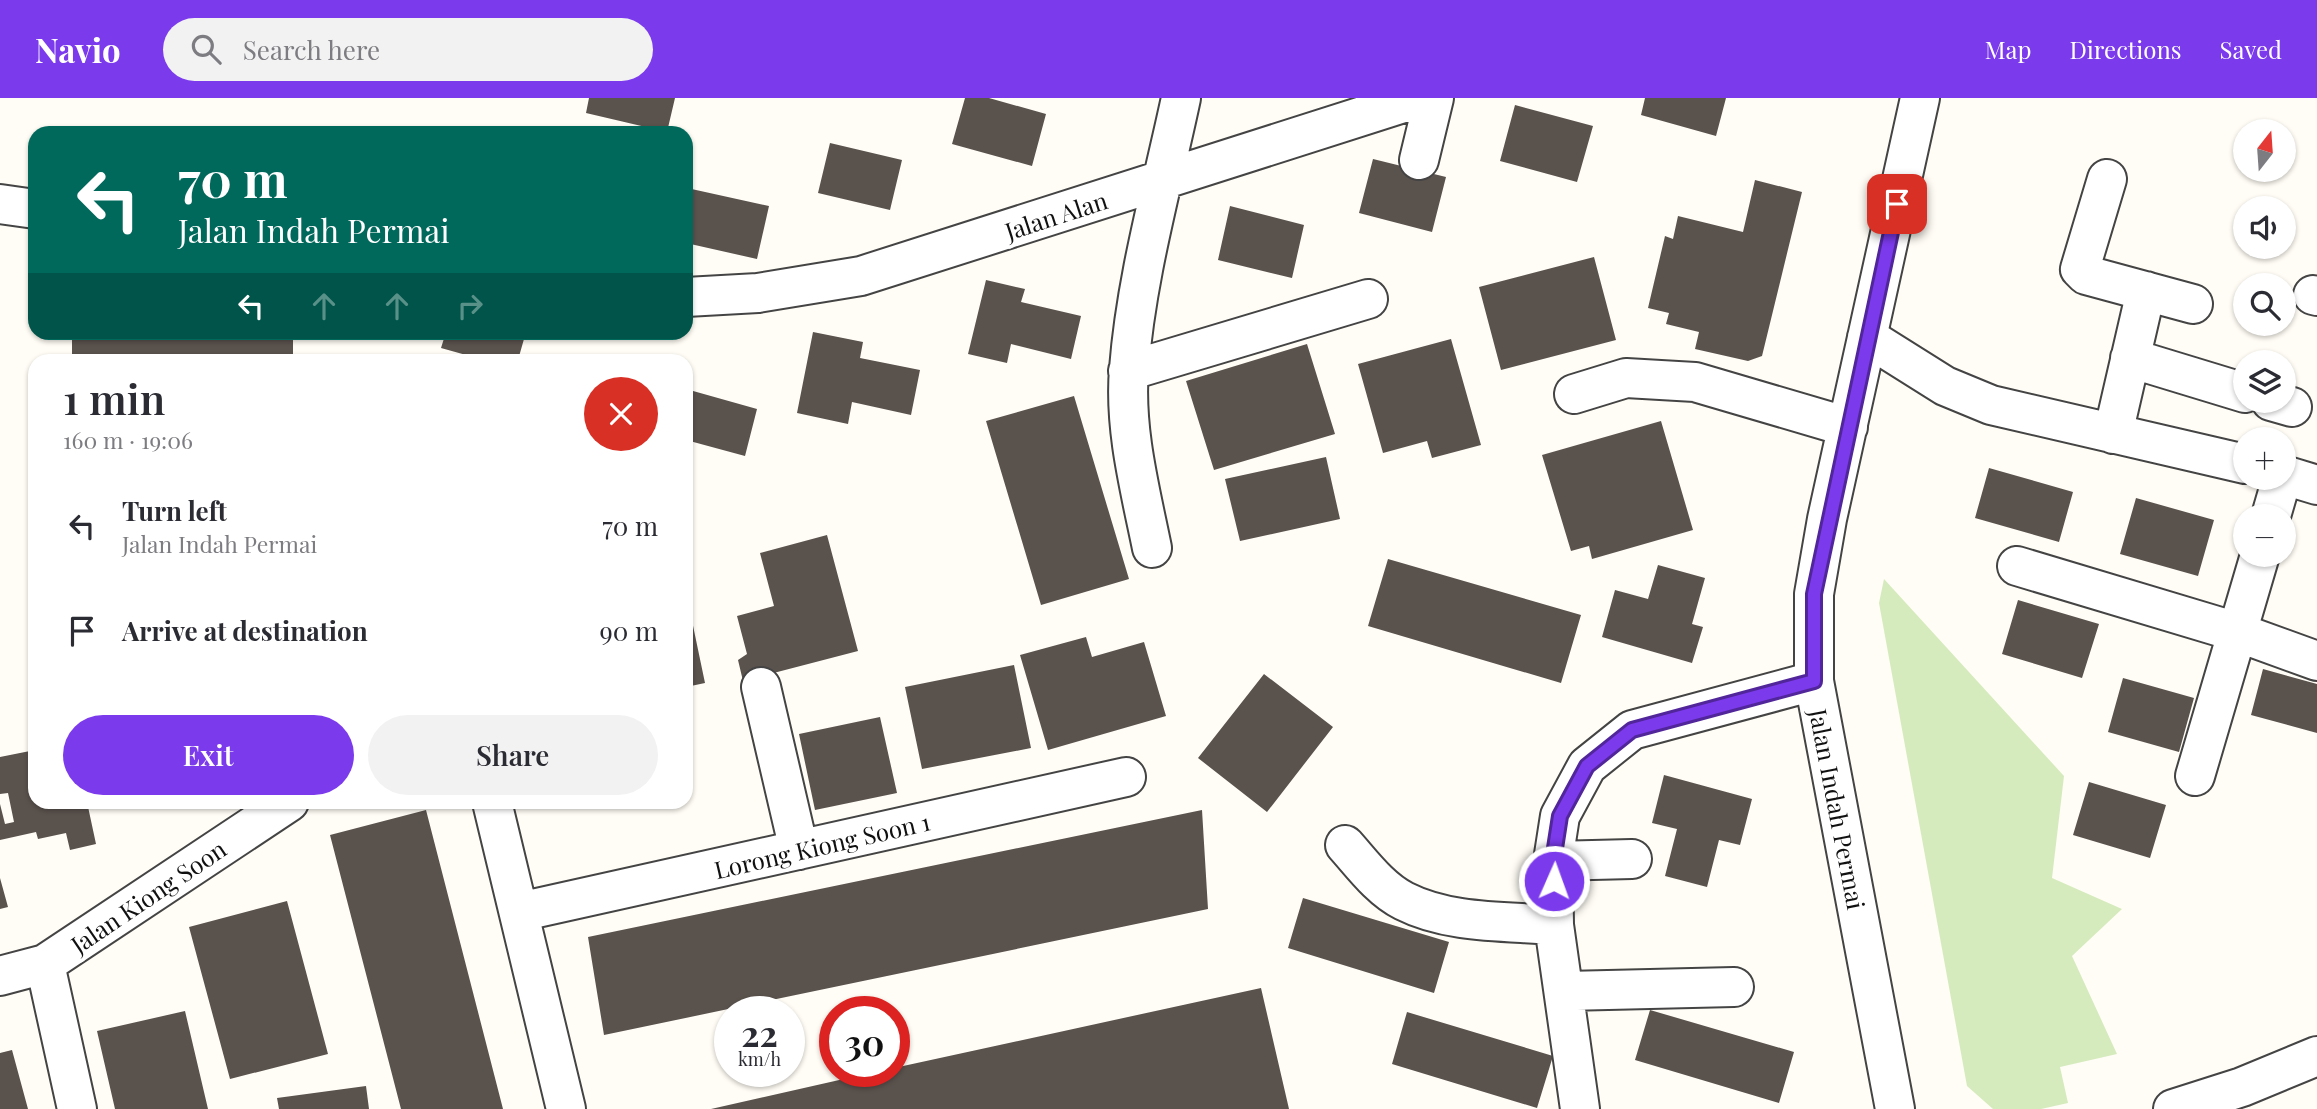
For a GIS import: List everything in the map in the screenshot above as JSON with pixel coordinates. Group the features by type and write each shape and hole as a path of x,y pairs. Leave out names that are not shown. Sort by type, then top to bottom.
{"street":[{"path":"1152,548 1131,441 1128,371 1144,266 1181,98"},
{"name":"Jalan Alan","path":"693,297 758,293 861,276 1419,98"},
{"path":"1419,160 1434,98"},
{"name":"Jalan Indah Permai","path":"1895,1109 1814,681 1814,594 1920,98"},
{"path":"2107,178 2080,269 2085,275 2193,304"},
{"path":"0,204 28,208"},
{"path":"2113,434 2146,291"},
{"path":"1128,371 1368,299"},
{"path":"1867,337 1945,386 1991,405 2233,461"},
{"path":"2130,358 2233,389"},
{"path":"1574,394 1626,378 1695,382 1848,427"},
{"path":"2296,480 2317,485"},
{"path":"2017,566 2237,632 2317,661"},
{"path":"2195,776 2256,567"},
{"path":"1580,1109 1555,925 1553,861 1560,816 1587,766 1632,730 1814,681"},
{"path":"761,687 799,850"},
{"name":"Lorong Kiong Soon 1","path":"519,912 1126,777"},
{"name":"Jalan Kiong Soon","path":"0,976 45,964 278,809"},
{"path":"494,809 566,1109"},
{"path":"1345,845 1376,880 1404,901 1451,916 1555,925"},
{"path":"1553,861 1632,859"},
{"path":"45,964 77,1109"},
{"path":"1566,991 1734,987"},
{"path":"2173,1109 2242,1087 2317,1056"}],"green space":[{"path":"1884,579 2064,776 2052,878 2122,909 2072,956 2117,1054 2060,1067 2068,1103 2041,1109 1993,1109 1967,1086 1879,603"}],"building":[{"path":"589,98 675,98 668,126 641,126 586,113"},
{"path":"965,98 989,98 1046,114 1032,166 952,144"},
{"path":"1645,98 1726,98 1716,136 1641,115"},
{"path":"1515,105 1593,126 1577,182 1500,161"},
{"path":"830,143 902,160 890,210 818,193"},
{"path":"1373,159 1446,177 1432,232 1359,213"},
{"path":"1755,180 1802,192 1762,356 1748,361 1695,349 1699,332 1666,324 1669,313 1648,308 1665,236 1673,239 1678,216 1743,232"},
{"path":"693,189 769,206 757,259 693,245"},
{"path":"1230,206 1304,225 1292,278 1218,260"},
{"path":"1594,257 1616,340 1501,370 1479,287"},
{"path":"986,280 1025,289 1021,302 1081,316 1071,359 1011,344 1007,363 968,354"},
{"path":"813,332 863,342 860,358 920,370 911,415 852,402 848,424 797,413"},
{"path":"1451,339 1481,445 1432,458 1427,441 1383,453 1358,364"},
{"path":"72,340 293,340 293,354 72,354"},
{"path":"444,340 524,340 520,354 462,354 441,348"},
{"path":"1307,344 1335,434 1214,470 1186,381"},
{"path":"693,391 757,409 745,456 693,442"},
{"path":"1074,396 1129,579 1041,605 986,421"},
{"path":"1661,421 1693,530 1592,559 1589,546 1571,551 1542,455"},
{"path":"1326,457 1340,519 1240,541 1225,479"},
{"path":"1989,468 2073,492 2059,542 1975,518"},
{"path":"2136,498 2214,520 2198,576 2120,554"},
{"path":"827,535 858,651 743,681 738,660 747,654 737,616 774,606 760,553"},
{"path":"1388,559 1581,615 1561,683 1368,626"},
{"path":"1658,565 1705,578 1692,624 1703,627 1692,663 1602,637 1615,590 1648,599"},
{"path":"2018,600 2099,624 2082,678 2002,654"},
{"path":"693,626 705,683 693,686"},
{"path":"1086,637 1092,657 1144,642 1166,716 1048,750 1020,655"},
{"path":"1014,665 1031,748 922,769 905,687"},
{"path":"2263,669 2317,684 2317,733 2251,715"},
{"path":"1264,674 1333,727 1267,812 1198,758"},
{"path":"2123,678 2194,698 2179,752 2108,732"},
{"path":"880,717 897,793 815,810 799,734"},
{"path":"28,751 28,809 88,809 96,844 70,850 66,833 38,839 36,832 0,840 0,804 5,824 14,822 8,793 0,794 0,757"},
{"path":"1664,775 1752,799 1740,845 1719,840 1707,887 1665,876 1677,829 1652,823"},
{"path":"2089,782 2166,805 2150,858 2073,835"},
{"path":"426,810 503,1109 401,1109 330,835"},
{"path":"1202,810 1208,909 791,996 714,996 714,1012 604,1035 588,937"},
{"path":"0,878 8,907 0,909"},
{"path":"1303,898 1449,942 1434,993 1288,948"},
{"path":"287,901 328,1054 230,1079 189,927"},
{"path":"1261,988 1289,1109 711,1109 819,1085 819,1087 910,1087 910,1065"},
{"path":"1650,1010 1794,1052 1779,1103 1635,1060"},
{"path":"185,1011 208,1109 115,1109 97,1031"},
{"path":"1407,1012 1553,1056 1537,1108 1392,1064"},
{"path":"12,1050 28,1109 0,1109 0,1053"},
{"path":"366,1086 369,1109 279,1109 277,1098"}],"route":[{"path":"1554,881 1553,861 1560,816 1587,766 1632,730 1814,681 1814,594 1827,519 1897,204"}]}
